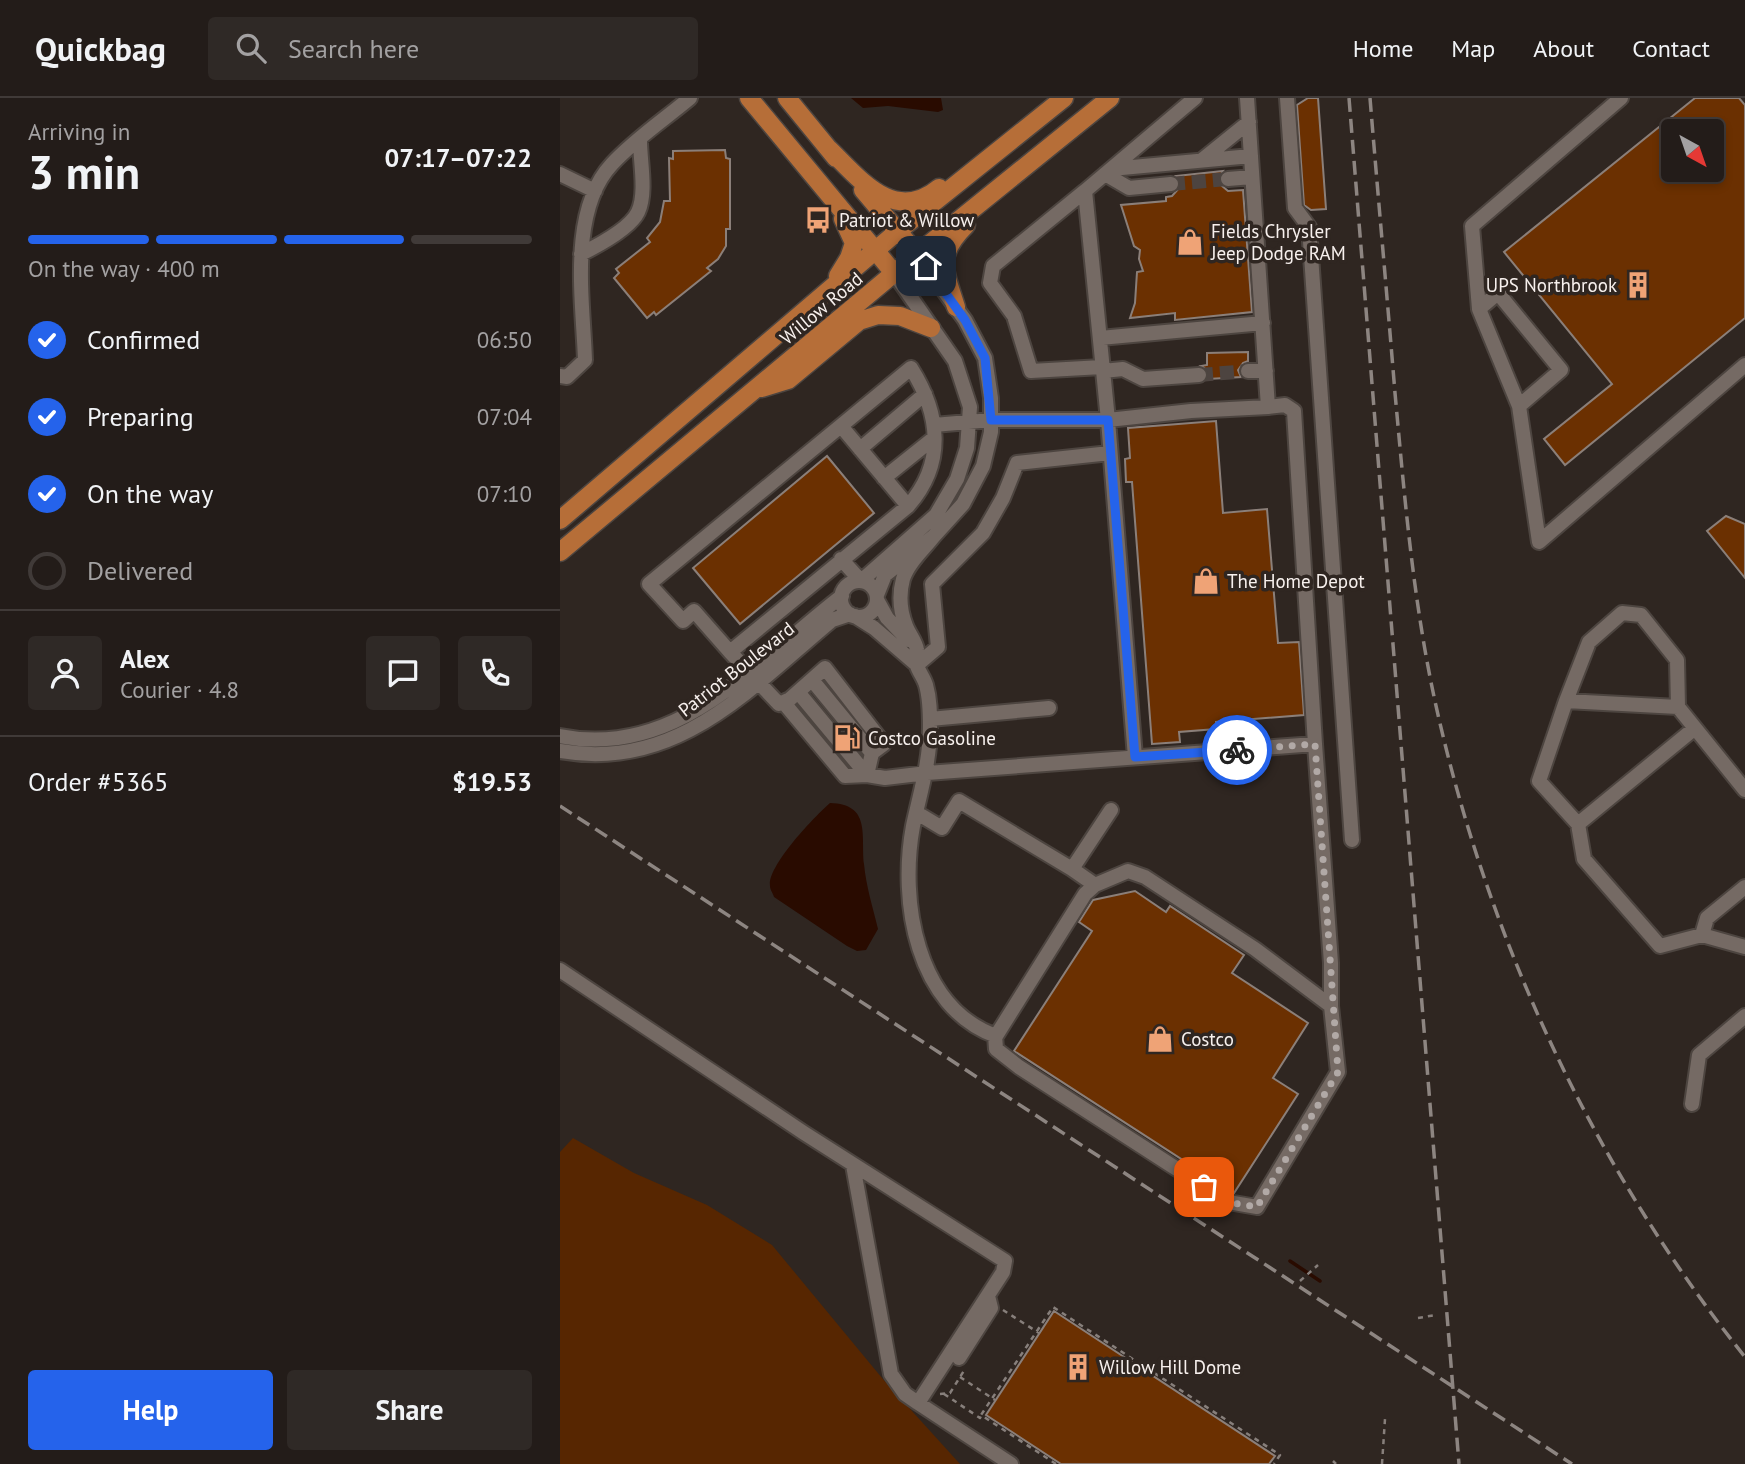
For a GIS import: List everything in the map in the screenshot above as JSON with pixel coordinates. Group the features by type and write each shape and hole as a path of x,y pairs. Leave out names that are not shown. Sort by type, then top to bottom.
{"main road":[{"name":"Patriot Boulevard","path":"749,98 894,273"},
{"name":"Patriot Boulevard","path":"787,98 917,254"},
{"path":"829,149 876,193 898,203 911,202 935,192 1051,98"},
{"name":"Willow Road","path":"560,520 898,231 1064,98"},
{"path":"956,307 943,265 946,250 955,237 988,203 1063,144 1111,98"},
{"name":"Willow Road","path":"560,552 917,254 1111,98"},
{"path":"820,298 842,271 854,243 834,199"},
{"path":"752,392 788,380 859,321 878,315 900,316 931,328"}],"street":[{"path":"1195,98 993,266 990,283 1014,316 1031,371 1123,369 1143,379 1199,375"},
{"path":"1247,98 1268,407"},
{"path":"1287,98 1295,208 1309,227 1352,840"},
{"path":"1621,98 1472,226 1479,309 1520,406 1539,542 1745,365"},
{"path":"560,376 567,376 584,360 581,254 589,205 595,191 612,163 684,100"},
{"path":"1202,160 1249,122"},
{"path":"581,254 603,243 639,211 640,141"},
{"path":"1108,171 1251,156"},
{"path":"1108,171 1129,188 1171,184"},
{"path":"560,174 595,191"},
{"path":"1228,180 1252,177"},
{"path":"1085,191 1108,420 1135,757"},
{"name":"Patriot Boulevard","path":"560,736 596,741 626,738 652,732 690,716 754,677 832,620 869,614 885,575 934,536 955,514 973,489 991,432 985,358 956,307 917,254"},
{"name":"Patriot Boulevard","path":"560,751 579,755 627,752 679,738 715,716 851,583 861,581 923,530 944,504 957,479 967,448 970,407 955,361 894,273"},
{"path":"1479,309 1498,293 1561,370 1520,406"},
{"path":"1100,338 1262,323"},
{"path":"730,652 908,506 929,478 934,431 925,394 911,368 649,584 683,621 694,611 773,701 779,704 784,703 825,668 884,744 872,753 867,775"},
{"path":"1248,371 1266,371"},
{"path":"860,449 925,394"},
{"path":"884,478 934,431 968,421 1108,420 1284,405 1294,411 1332,963 1331,1006 1338,1072 1257,1207 1227,1202 1019,1067 996,1049 995,1035 1085,894 1095,885 1128,871 1146,877 1255,949 1331,1006"},
{"path":"841,426 908,506"},
{"path":"917,665 937,647 932,584 983,533 1003,498 1017,463 1110,453"},
{"path":"934,536 904,577 900,594 905,624 917,648 917,665 926,685 930,719 927,773 917,813 908,873 914,928 933,979 951,1008 972,1025 995,1035"},
{"path":"836,563 871,586 887,618 917,648"},
{"path":"836,563 843,606 852,615 874,628 917,665"},
{"path":"1745,790 1678,707 1677,660 1641,615 1622,613 1589,642 1539,780 1578,824 1584,859 1660,946 1702,935 1745,947"},
{"path":"798,692 867,775"},
{"path":"1566,701 1678,707"},
{"path":"784,703 845,776 885,778 1315,744"},
{"path":"930,719 1049,708"},
{"path":"1578,824 1695,728"},
{"path":"917,813 942,828 959,802 1095,885"},
{"path":"1072,869 1111,810"},
{"path":"1702,935 1706,918 1745,887"},
{"path":"560,970 853,1165 1005,1261 1003,1272 918,1403"},
{"path":"1692,1104 1699,1055 1745,1016"},
{"path":"853,1165 891,1374 905,1394 1012,1464"}],"path":[{"path":"1300,1281 1318,1265"},
{"path":"944,1394 979,1418 1053,1307 1280,1455 1274,1464"},
{"path":"1003,1310 1038,1333"},
{"path":"1418,1318 1436,1315"},
{"path":"960,1377 994,1399"},
{"path":"981,1415 1056,1464"},
{"path":"1382,1464 1385,1419"}],"shaded area":[{"path":"851,98 941,98 943,110 938,112 888,106 863,108"},
{"path":"830,803 852,809 861,823 865,872 878,929 866,950 857,951 847,946 774,897 770,887 771,877 784,854"},
{"path":"573,1138 634,1173 707,1205 772,1245 882,1378 960,1464 560,1464 560,1152"}],"building":[{"path":"1308,98 1318,98 1326,209 1311,210 1304,205 1297,105"},
{"name":"UPS Northbrook","path":"1695,98 1739,98 1745,105 1745,318 1565,465 1544,439 1612,384 1504,252 1661,125 1661,182 1724,182 1724,119 1669,119"},
{"path":"725,150 726,158 730,159 730,229 726,229 726,246 718,259 707,268 711,271 656,315 654,312 647,318 614,278 619,273 616,269 650,242 647,238 660,222 664,201 670,201 669,158 673,159 673,151"},
{"name":"Fields Chrysler Jeep Dodge RAM","path":"1223,171 1218,179 1221,185 1228,191 1243,190 1252,312 1175,320 1175,313 1130,318 1135,303 1137,272 1143,271 1139,259 1140,250 1134,246 1121,205 1166,201 1166,197 1172,196 1180,187 1176,176"},
{"path":"1248,352 1248,361 1238,370 1241,377 1208,379 1207,370 1201,366 1207,365 1207,353"},
{"name":"The Home Depot","path":"1216,421 1223,513 1267,509 1278,643 1299,642 1304,715 1216,722 1216,729 1179,732 1180,742 1152,744 1132,482 1126,482 1125,459 1130,458 1128,428"},
{"path":"827,456 874,513 740,624 693,568"},
{"path":"1726,516 1745,524 1745,578 1707,531"},
{"name":"Costco","path":"1135,891 1166,912 1170,906 1244,955 1232,973 1308,1023 1273,1078 1298,1094 1234,1193 1014,1051 1092,931 1079,922 1093,900"},
{"name":"Willow Hill Dome","path":"1054,1311 1275,1456 1269,1464 1061,1464 986,1415"}],"waterway":[{"path":"1290,1261 1320,1281"}],"tunnel":[{"path":"1171,184 1228,179"},
{"path":"1199,375 1248,371"}],"railway":[{"path":"1349,98 1459,1464"},
{"path":"1370,98 1411,557 1430,679 1461,805 1488,890 1556,1055 1642,1212 1745,1357"},
{"path":"560,806 1572,1464"}],"way so far":[{"path":"1204,1187 1227,1202 1257,1207 1338,1072 1331,1006 1332,963 1315,744 1237,750"}],"place":[{"name":"Patriot & Willow","path":"818,220"},
{"name":"Fields Chrysler Jeep Dodge RAM","path":"1190,242"},
{"name":"UPS Northbrook","path":"1638,285"},
{"name":"The Home Depot","path":"1206,581"},
{"name":"Costco Gasoline","path":"847,738"},
{"name":"Costco","path":"1160,1039"},
{"name":"Willow Hill Dome","path":"1078,1367"}],"route":[{"path":"926,266 965,320 985,358 991,397 991,420 1108,420 1135,757 1237,750"}]}
